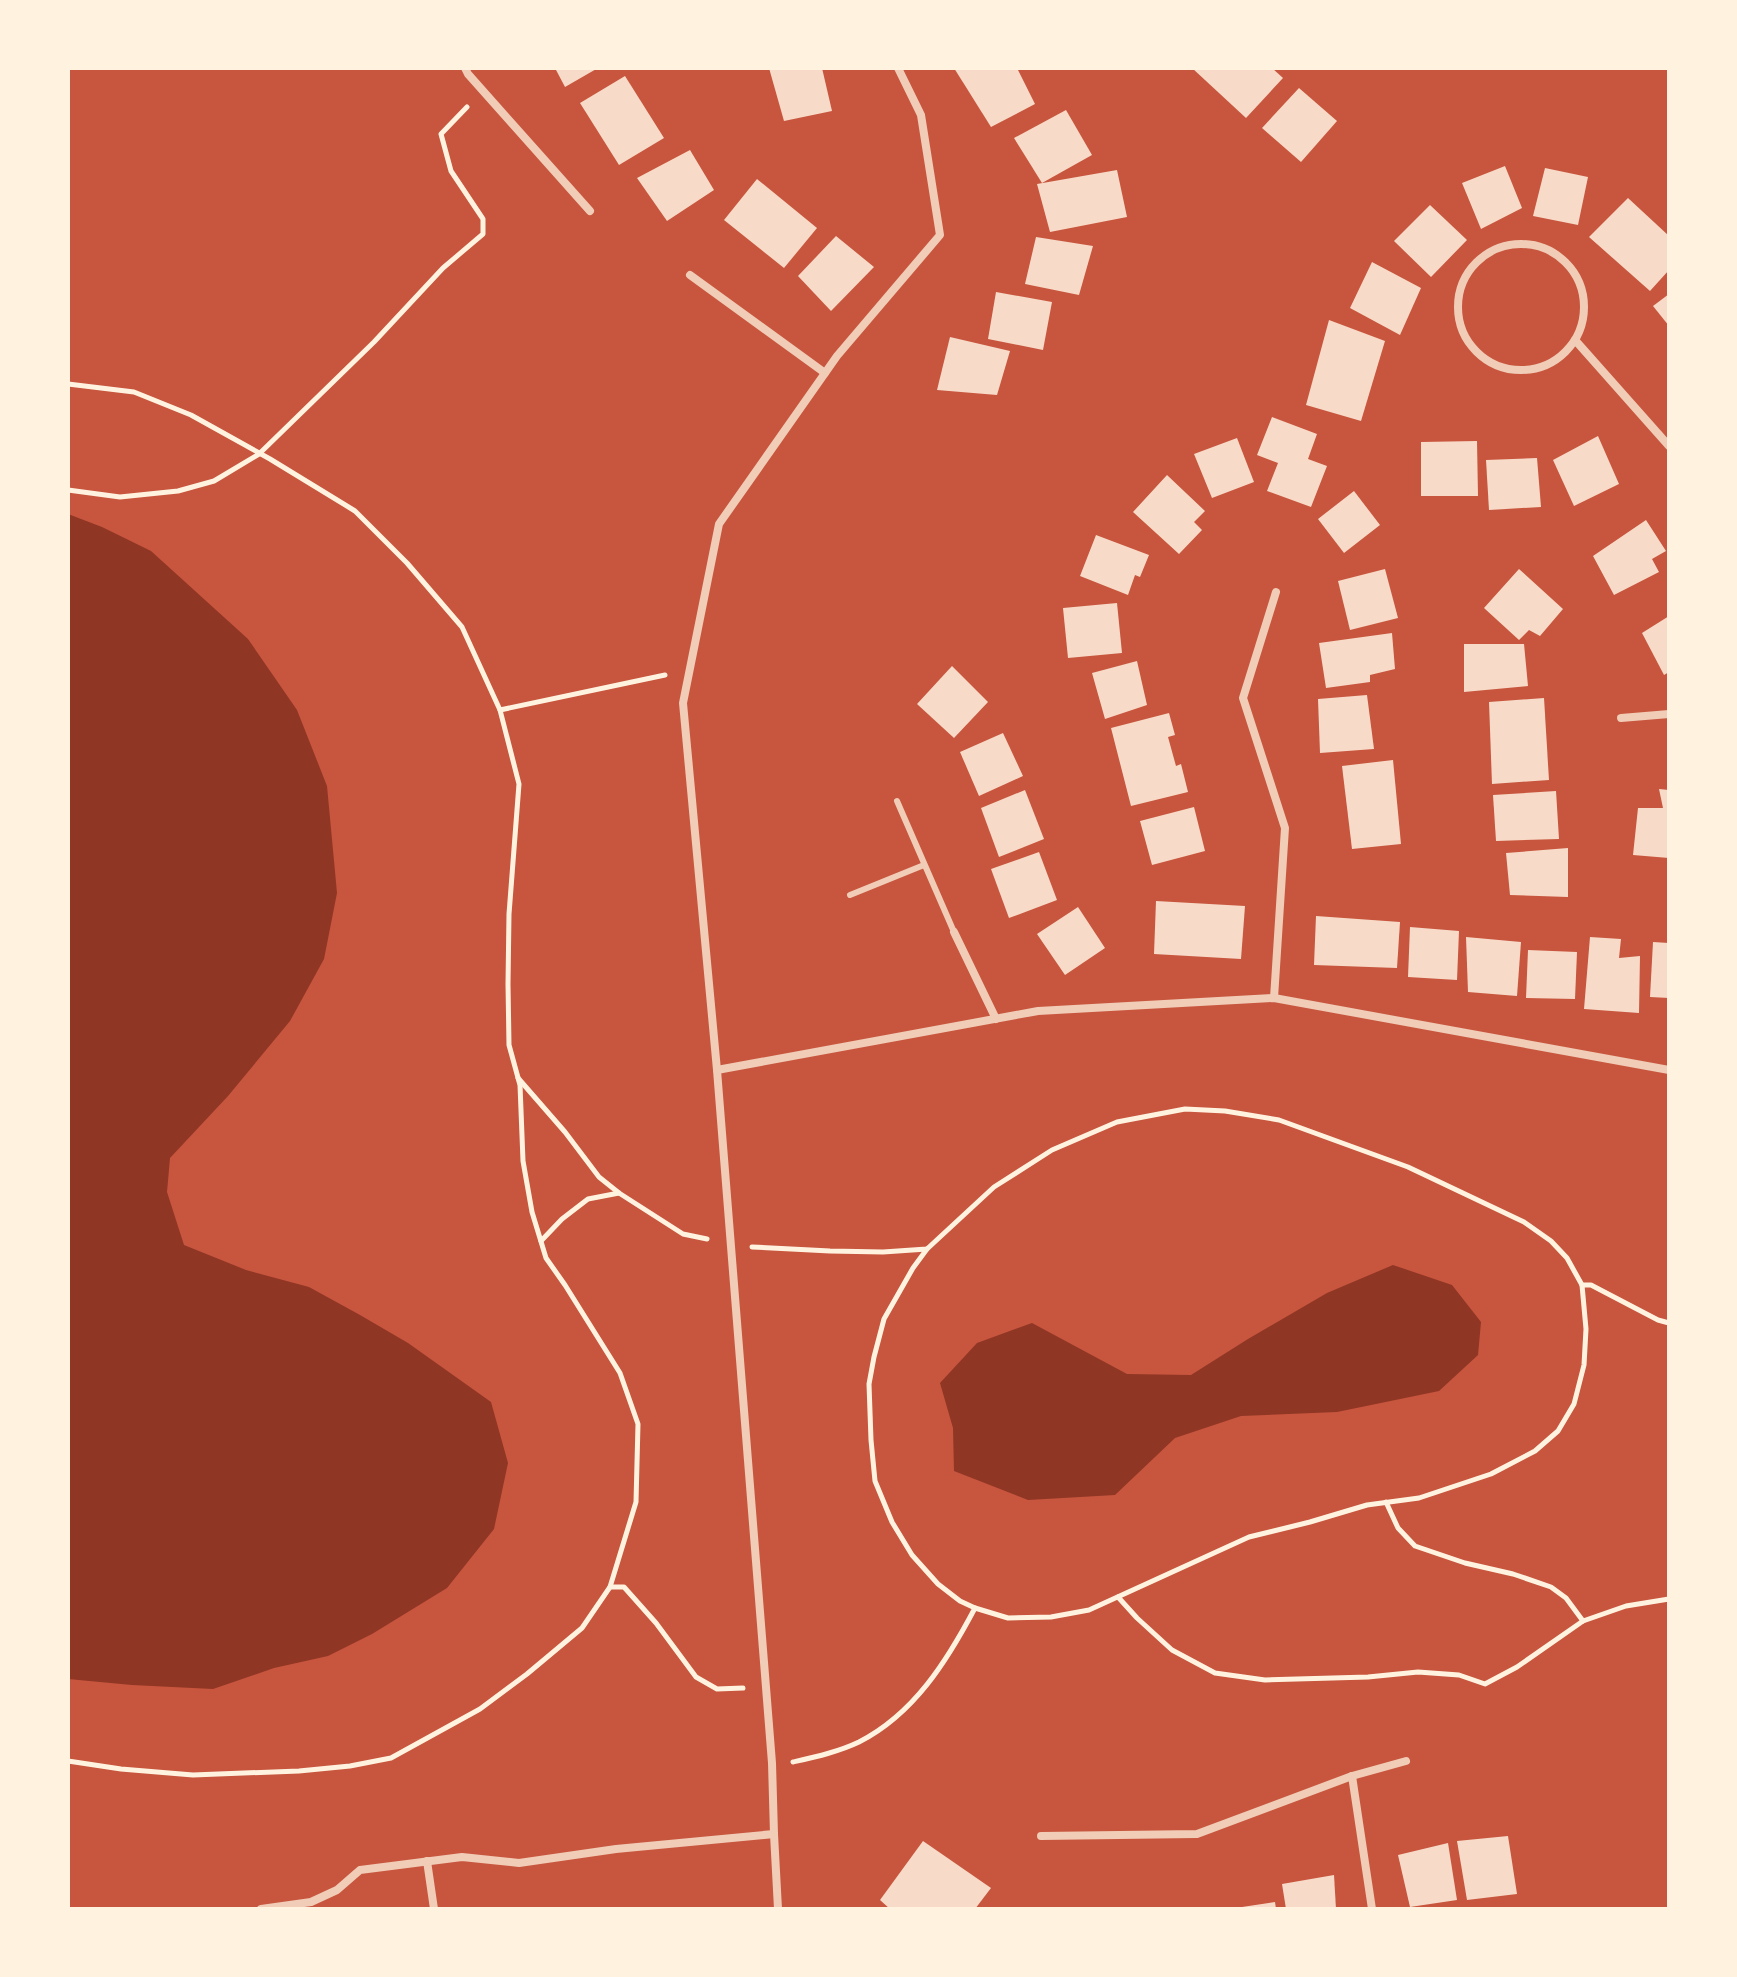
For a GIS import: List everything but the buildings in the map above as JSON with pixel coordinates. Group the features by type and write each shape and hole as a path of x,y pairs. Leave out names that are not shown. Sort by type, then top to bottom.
{"street":[{"path":"465,68 590,211"},
{"path":"778,1909 772,1763 717,1070 683,703 719,524 837,356 940,235 921,115 898,68"},
{"path":"1512,245 1537,246 1557,256 1570,266 1581,285 1585,307 1575,340 1560,357 1544,366 1523,371 1505,369 1485,359 1469,344 1457,308 1461,286 1472,267 1481,257 1512,245"},
{"path":"690,275 825,373"},
{"path":"1575,340 1669,446"},
{"path":"1274,998 1285,828 1243,698 1276,592"},
{"path":"1621,718 1669,714"},
{"path":"954,932 996,1019"},
{"path":"717,1070 1038,1011 1274,998 1669,1070"},
{"path":"1041,1836 1197,1834 1352,1776 1406,1761"},
{"path":"1352,1776 1372,1909"},
{"path":"261,1909 311,1902 337,1890 360,1870 462,1857 519,1863 616,1849 774,1834"},
{"path":"427,1861 434,1909"}],"lane":[{"path":"897,801 954,932"},
{"path":"850,895 924,865"}],"path":[{"path":"68,490 120,497 178,491 214,481 259,454 374,342 443,268 483,234 483,219 451,171 441,134 482,90"},
{"path":"68,384 134,392 191,415 355,511 407,563 462,627 500,710 519,784 509,914 509,1045 520,1085 523,1161 532,1212 546,1258 620,1373 638,1424 636,1502 610,1587 582,1628 537,1667 480,1709 391,1758 350,1766 193,1775 68,1761"},
{"path":"500,710 690,670"},
{"path":"518,1077 599,1177 683,1234 730,1244 788,1250 883,1252 927,1249"},
{"path":"1185,1109 1225,1111 1279,1120 1408,1167 1524,1222 1551,1241 1567,1258 1582,1285 1586,1329 1584,1365 1574,1404 1558,1431 1535,1451 1491,1474 1419,1498 1367,1505 1249,1537 1089,1610 1051,1617 1008,1618 960,1601 938,1584 912,1555 892,1522 875,1481 869,1384 884,1319 913,1268 927,1249 994,1187 1052,1150 1117,1122 1185,1109"},
{"path":"541,1241 562,1219 588,1199 619,1193"},
{"path":"1582,1285 1591,1285 1669,1323"},
{"path":"1386,1502 1398,1528 1415,1546 1551,1587 1566,1598 1583,1621"},
{"path":"610,1587 624,1587 656,1623 696,1677 717,1689 766,1687"},
{"path":"1118,1597 1172,1650 1215,1673 1265,1680 1418,1672 1459,1675 1485,1684 1517,1667 1583,1621 1626,1606 1669,1599"},
{"path":"772,1763 792,1763 823,1756 858,1743 884,1727 933,1678 958,1641 975,1608"}],"shaded area":[{"path":"68,514 151,551 248,639 297,710 327,786 337,893 324,959 290,1021 228,1096 170,1158 167,1192 184,1245 246,1270 309,1287 408,1343 491,1402 508,1463 494,1529 447,1588 372,1634 328,1656 274,1668 213,1689 68,1679"},
{"path":"1393,1265 1452,1285 1481,1322 1478,1355 1439,1391 1337,1412 1241,1416 1175,1438 1115,1495 1028,1500 954,1471 953,1428 940,1383 977,1343 1032,1323 1127,1374 1191,1375 1327,1293"}]}
